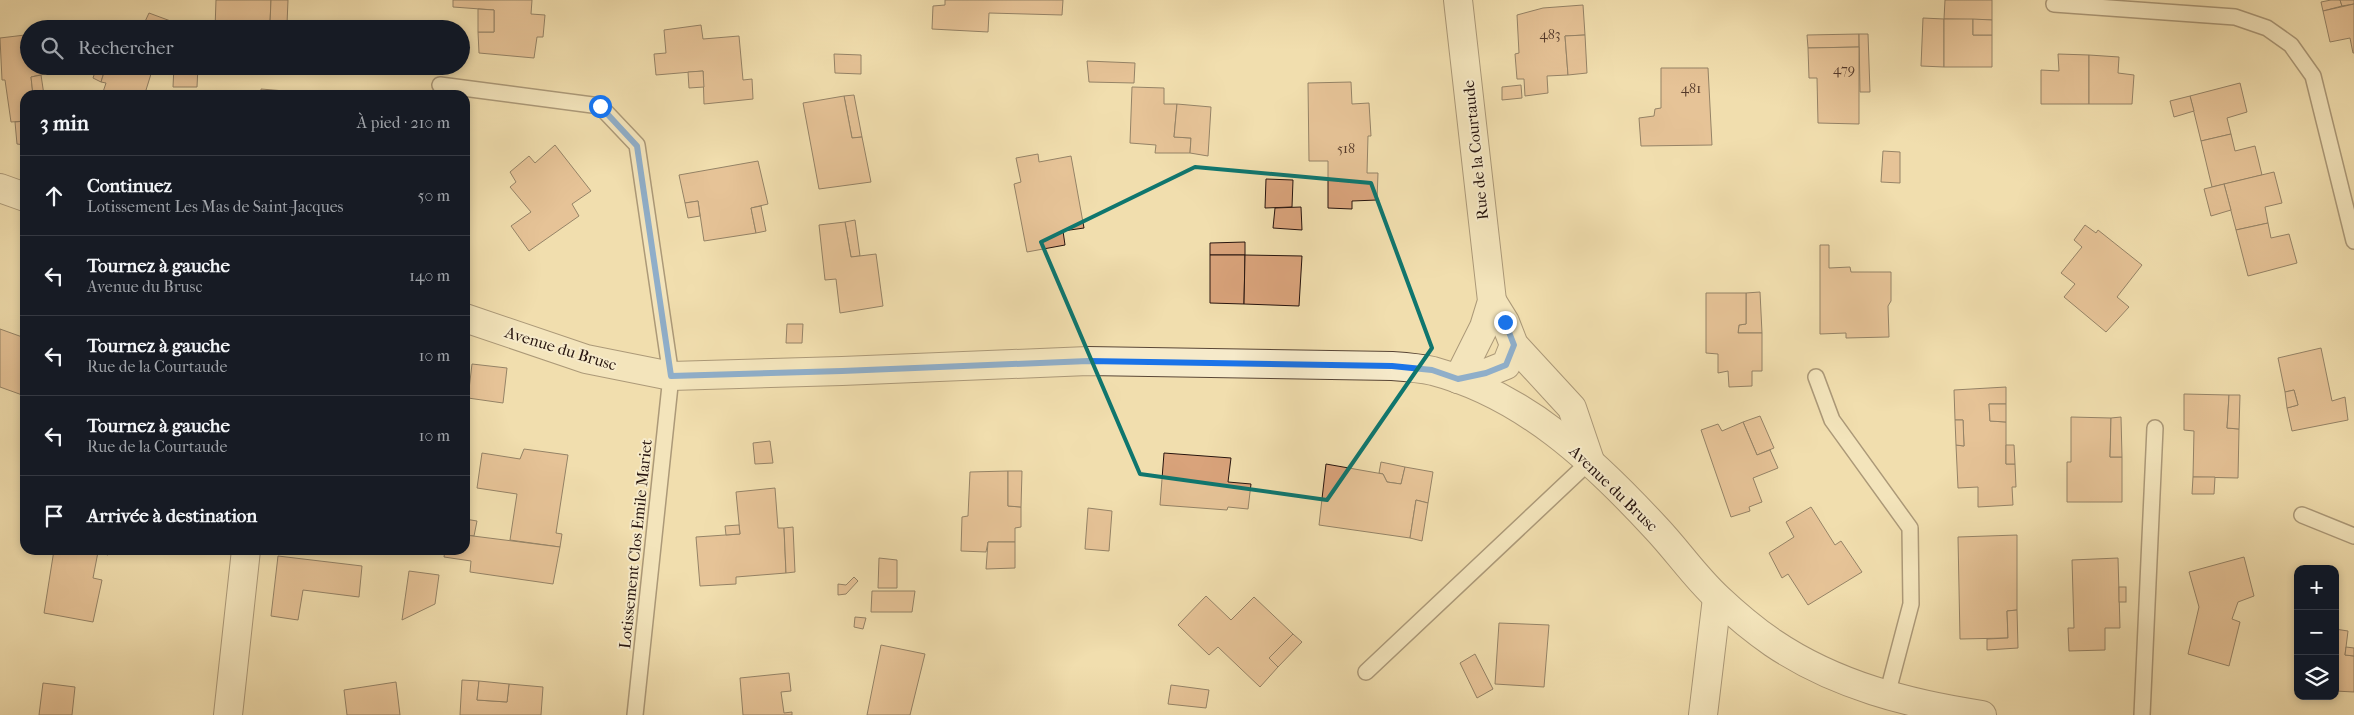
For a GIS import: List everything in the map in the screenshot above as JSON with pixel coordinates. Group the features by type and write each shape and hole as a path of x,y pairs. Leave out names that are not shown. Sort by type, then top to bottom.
{"street":[{"name":"Rue de la Courtaude","path":"1458,0 1492,301 1484,327 1458,379"},
{"path":"0,188 20,195"},
{"name":"Rue de la Courtaude","path":"1492,301 1505,322 1514,345 1572,408 1590,461"},
{"name":"Avenue du Brusc","path":"470,320 586,358 671,376 1088,361 1392,366 1432,370 1495,394 1547,426 1590,461 1656,528 1717,598 1774,643 1828,674 1887,695 1943,709 1982,715"},
{"path":"1458,379 1486,373 1506,365 1514,345"},
{"path":"228,715 245,555"},
{"path":"1703,715 1717,598"}],"lane":[{"path":"2054,4 2235,17 2267,28 2291,45 2313,76 2354,241"},
{"name":"Lotissement Clos Emile Mariet","path":"440,85 600,106 637,146 671,376 635,715"},
{"path":"1816,376 1832,420 1910,528 1910,604 1887,695"},
{"path":"2142,715 2155,428"},
{"path":"1366,672 1590,461"},
{"path":"2302,515 2354,536"}],"highlighted area":[{"path":"1195,167 1371,183 1432,348 1327,500 1140,474 1041,242"}],"building":[{"path":"216,0 271,0 270,20 215,20"},
{"path":"271,0 288,0 287,20 270,20"},
{"path":"453,0 532,0 531,14 545,15 543,37 537,37 534,58 479,53 478,32 494,32 494,10 453,7"},
{"path":"945,0 1063,0 1062,15 989,13 988,32 932,29 933,6 945,5"},
{"path":"1945,0 1992,0 1992,20 1944,19"},
{"path":"2340,0 2342,6 2323,11 2321,2"},
{"path":"2340,0 2354,0 2354,4 2342,6"},
{"path":"2354,4 2353,53 2350,38 2330,42 2323,11"},
{"path":"1583,5 1585,35 1565,36 1568,75 1547,76 1548,93 1525,96 1524,79 1517,79 1515,54 1519,53 1517,15 1543,8"},
{"path":"478,9 494,10 494,32 478,32"},
{"path":"149,13 168,20 146,20"},
{"path":"1923,18 1944,19 1944,67 1921,66"},
{"path":"1944,19 1973,19 1973,35 1992,35 1992,67 1944,67"},
{"path":"1973,19 1992,20 1992,35 1973,35"},
{"path":"701,25 703,39 739,36 743,80 752,79 753,99 704,104 703,71 656,75 654,54 666,53 664,30"},
{"path":"1859,34 1859,47 1808,48 1807,35"},
{"path":"1859,34 1868,34 1870,92 1860,92"},
{"path":"1585,35 1587,73 1568,75 1565,36"},
{"path":"20,36 20,75 40,75 31,77 32,90 20,90 20,121 11,122 5,80 2,80 0,38"},
{"path":"1859,47 1859,124 1818,123 1817,78 1809,78 1808,48"},
{"path":"834,54 861,55 861,74 835,73"},
{"path":"2058,54 2089,55 2089,104 2041,104 2041,70 2059,71"},
{"path":"2089,55 2119,57 2118,73 2134,75 2132,104 2089,104"},
{"path":"1087,61 1135,63 1134,83 1089,82"},
{"path":"1661,68 1708,68 1712,145 1641,146 1639,118 1654,116 1655,109 1661,108"},
{"path":"703,71 704,87 689,88 688,72"},
{"path":"41,75 43,90 32,90 31,77"},
{"path":"94,75 103,75 101,82 93,78"},
{"path":"103,75 151,75 146,90 104,90 106,83 101,82"},
{"path":"174,75 198,75 197,87 173,87"},
{"path":"1351,82 1352,104 1369,103 1371,136 1368,136 1367,173 1378,173 1377,200 1352,201 1352,209 1328,208 1328,161 1309,161 1308,83"},
{"path":"2240,83 2247,112 2227,118 2231,134 2201,141 2190,96"},
{"path":"1521,85 1522,98 1502,100 1502,87"},
{"path":"1132,87 1164,88 1164,104 1177,104 1174,137 1191,138 1190,153 1155,153 1156,145 1130,143"},
{"path":"854,95 862,137 852,138 844,96"},
{"path":"844,96 852,138 862,137 871,182 819,189 803,103"},
{"path":"2190,96 2194,111 2174,117 2170,101"},
{"path":"1177,104 1211,107 1208,156 1190,153 1191,138 1174,137"},
{"path":"15,122 20,122 20,144 17,144"},
{"path":"2231,134 2235,151 2255,146 2262,175 2212,187 2201,141"},
{"path":"555,145 591,191 572,204 579,216 529,251 511,226 531,212 510,187 516,182 510,172 529,156 535,163"},
{"path":"1883,151 1900,152 1900,183 1881,182"},
{"path":"1038,154 1039,162 1071,156 1084,228 1063,231 1065,245 1027,252 1014,184 1021,182 1016,158"},
{"path":"758,161 768,204 751,208 756,233 704,241 698,201 685,203 679,175"},
{"path":"2274,172 2282,203 2265,207 2268,223 2236,230 2224,184"},
{"path":"1266,179 1293,180 1292,207 1265,208"},
{"path":"2224,184 2231,210 2211,216 2204,189"},
{"path":"698,201 700,216 688,218 685,203"},
{"path":"761,206 766,231 756,233 751,208"},
{"path":"1301,207 1302,230 1273,228 1275,208"},
{"path":"855,220 860,256 851,257 845,222"},
{"path":"845,222 851,257 876,254 883,306 840,313 836,279 825,280 819,225"},
{"path":"2268,223 2271,238 2289,234 2297,263 2248,276 2236,230"},
{"path":"2085,225 2096,233 2098,230 2142,265 2117,297 2129,307 2106,332 2064,297 2075,284 2061,273 2082,247 2074,240"},
{"path":"1245,242 1245,255 1210,255 1210,243"},
{"path":"1820,245 1829,245 1829,268 1850,267 1851,272 1891,272 1891,301 1888,306 1889,337 1846,338 1846,333 1820,334"},
{"path":"1210,255 1245,255 1244,304 1210,303"},
{"path":"1245,255 1302,256 1299,306 1244,304"},
{"path":"1760,292 1762,333 1738,333 1739,325 1746,324 1746,293"},
{"path":"1706,293 1746,293 1746,324 1739,325 1738,333 1762,333 1762,371 1752,371 1752,386 1729,387 1728,371 1718,373 1718,354 1706,353"},
{"path":"787,324 803,324 802,343 786,343"},
{"path":"0,329 20,336 20,394 0,387"},
{"path":"2321,348 2332,401 2345,397 2348,420 2292,431 2287,408 2298,405 2294,390 2285,392 2278,358"},
{"path":"472,364 507,368 503,403 470,398"},
{"path":"2006,387 2006,404 1989,404 1990,421 2006,422 2006,464 2015,464 2016,487 2012,487 2013,505 1978,507 1978,487 1958,488 1956,445 1964,446 1963,420 1955,420 1954,390"},
{"path":"2294,390 2298,405 2287,408 2285,392"},
{"path":"2184,394 2229,395 2227,428 2239,429 2238,478 2193,477 2194,431 2184,430"},
{"path":"2229,395 2240,395 2239,429 2227,428"},
{"path":"1989,404 2006,404 2006,422 1990,421"},
{"path":"1760,416 1774,448 1757,455 1743,422"},
{"path":"2071,417 2111,418 2110,457 2122,457 2122,502 2067,502 2067,462 2071,462"},
{"path":"2121,417 2122,457 2110,457 2111,418"},
{"path":"1955,420 1963,420 1964,446 1956,445"},
{"path":"1743,422 1757,455 1770,450 1778,468 1753,478 1762,502 1749,507 1750,511 1731,517 1701,430 1718,424 1722,431"},
{"path":"770,441 773,463 755,464 753,443"},
{"path":"2006,445 2014,445 2015,464 2006,464"},
{"path":"524,449 568,455 556,533 562,534 560,547 510,540 517,494 477,488 482,453 520,459"},
{"path":"1164,453 1231,458 1228,482 1251,484 1248,509 1228,507 1227,510 1160,505"},
{"path":"1381,462 1405,467 1401,484 1387,482 1383,474 1379,473"},
{"path":"1326,464 1383,474 1387,482 1401,484 1405,467 1433,472 1428,503 1416,500 1410,538 1319,525"},
{"path":"1008,471 1008,506 1021,507 1021,527 1015,528 1015,542 988,542 986,552 961,551 962,517 968,516 970,472"},
{"path":"1008,471 1022,471 1021,507 1008,506"},
{"path":"2193,477 2215,477 2214,494 2192,494"},
{"path":"775,488 778,528 784,528 786,573 736,577 736,584 700,586 696,537 740,534 736,492"},
{"path":"1416,500 1428,503 1422,541 1410,538"},
{"path":"1811,507 1835,545 1841,541 1862,572 1808,605 1788,574 1782,578 1769,553 1794,537 1786,522"},
{"path":"1088,508 1112,511 1109,551 1085,549"},
{"path":"470,520 477,521 474,536 470,536"},
{"path":"739,525 740,534 726,535 725,526"},
{"path":"793,527 795,572 786,573 784,528"},
{"path":"2017,535 2017,610 2007,611 2008,638 1960,639 1958,537"},
{"path":"470,536 560,547 553,584 470,572 471,561 444,557 444,555 470,555"},
{"path":"988,542 1015,542 1015,568 986,569"},
{"path":"53,555 97,555 93,578 102,580 93,622 44,613"},
{"path":"278,556 362,566 359,597 303,590 298,620 271,616"},
{"path":"2244,557 2254,596 2238,602 2232,619 2240,622 2229,666 2188,654 2199,607 2189,572"},
{"path":"879,558 897,560 897,588 878,588"},
{"path":"2118,558 2120,628 2105,628 2105,650 2069,651 2068,628 2074,628 2072,560"},
{"path":"409,571 439,575 435,604 402,620"},
{"path":"854,577 858,581 846,594 838,595 838,584 846,585"},
{"path":"2119,587 2126,587 2126,602 2119,602"},
{"path":"872,591 915,591 912,612 871,612"},
{"path":"1206,596 1231,620 1254,597 1293,634 1269,658 1278,667 1260,687 1218,647 1209,655 1178,625"},
{"path":"2017,610 2018,648 1987,650 1987,639 2008,638 2007,611"},
{"path":"855,617 866,618 863,629 854,627"},
{"path":"1499,623 1549,625 1544,687 1495,684"},
{"path":"2339,630 2348,631 2345,655 2354,656 2354,692 2339,691"},
{"path":"1293,634 1302,642 1278,667 1269,658"},
{"path":"881,645 925,654 910,715 867,715"},
{"path":"2346,647 2354,648 2354,656 2345,655"},
{"path":"1475,654 1493,689 1477,698 1460,663"},
{"path":"789,673 791,691 781,692 784,713 792,712 792,715 743,715 740,678"},
{"path":"462,680 479,681 477,700 507,702 509,684 543,687 541,715 460,715"},
{"path":"479,681 509,684 507,702 477,700"},
{"path":"396,682 400,715 347,715 344,690"},
{"path":"43,683 75,687 72,715 39,715"},
{"path":"1171,685 1209,690 1206,708 1168,704"}],"route":[{"path":"600,106 637,146 671,376 1088,361 1392,366 1432,370 1458,379 1486,373 1506,365 1514,345 1505,322"}]}
